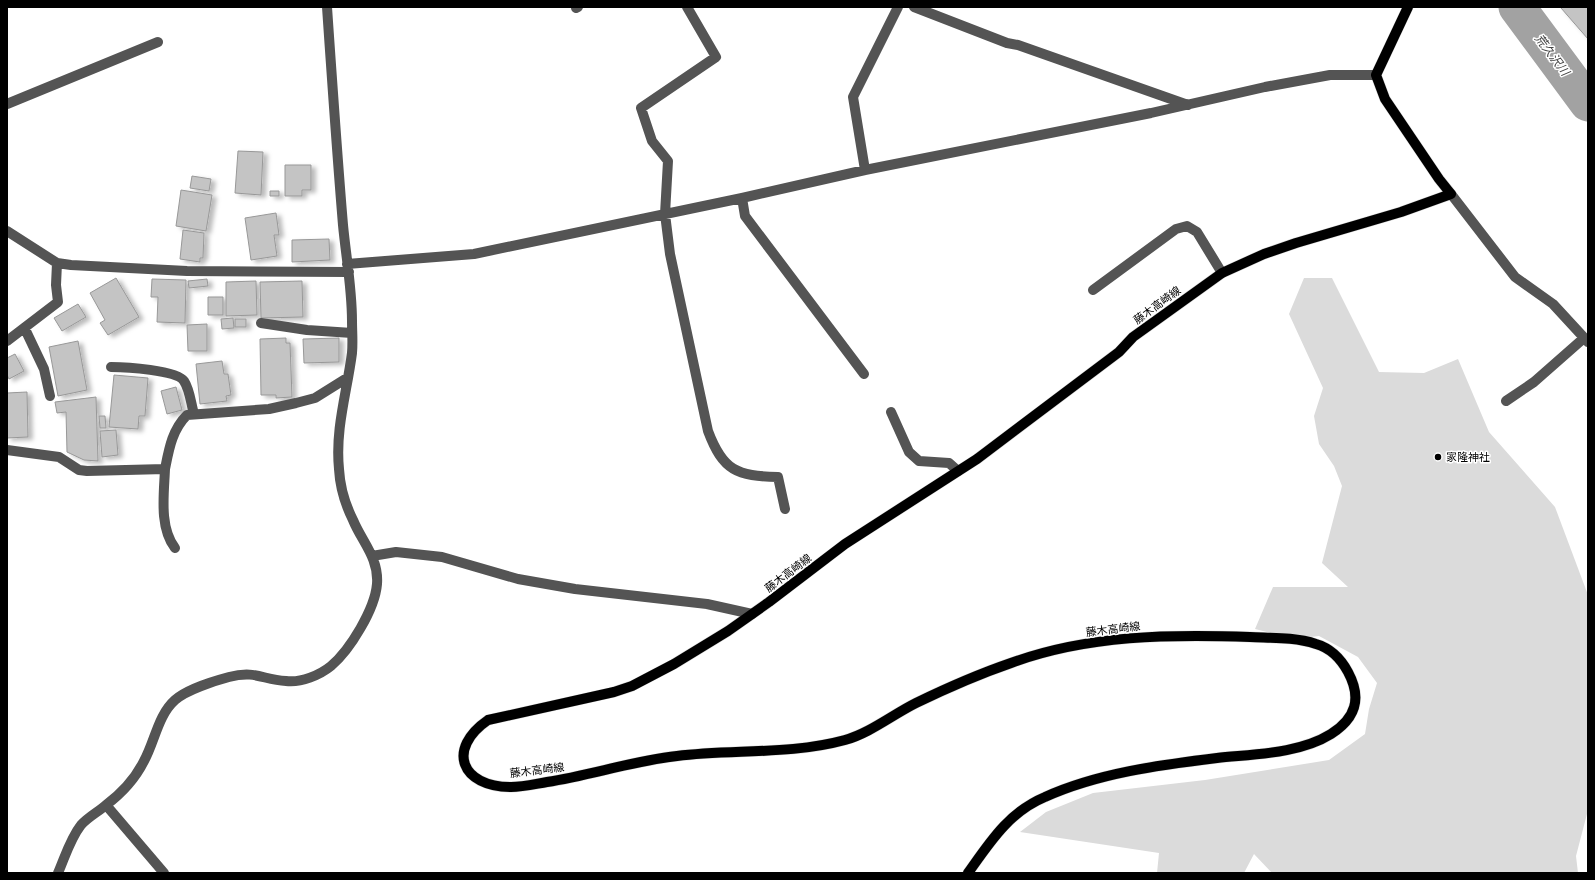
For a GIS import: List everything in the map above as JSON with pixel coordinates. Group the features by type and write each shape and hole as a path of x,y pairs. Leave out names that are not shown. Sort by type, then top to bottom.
{"main road":[{"path":"1408,7 1376,75 1385,99 1439,179 1451,194"},
{"name":"藤木高崎線","path":"968,873 993,837 1006,824 1028,806 1046,796 1121,774 1193,761 1302,746 1319,740 1342,726 1349,718 1355,706 1356,694 1350,675 1336,655 1328,649 1317,644 1298,640 1195,636 1111,640 1038,654 1010,663 915,704 859,735 832,743 784,750 718,752 674,756 574,778 513,787 494,786 479,780 468,772 463,763 462,753 468,740 477,727 488,720 614,692 632,686 674,664 752,614 845,544 958,471 1012,433 1119,352 1133,337 1222,273 1264,254 1401,212 1451,194"}],"street":[{"path":"58,873 76,833 83,823 129,785 145,759 162,716 175,700 185,693 228,677 259,674 289,682 318,675 330,667 340,656 370,609 377,583 376,564 353,520 344,498 338,468 338,433 352,351 351,282 348,268 327,7"},
{"path":"687,7 716,57 641,108 652,141 668,161 665,214 670,254 696,384 708,431 715,451 738,472 750,476 778,477 785,509"},
{"path":"865,170 853,97 898,7"},
{"path":"920,8 1008,43 1018,45 1188,105"},
{"path":"7,104 158,42"},
{"path":"7,232 57,263 187,271 348,268 474,254 742,198 865,170 1188,105 1265,87 1330,75 1376,75"},
{"path":"1451,194 1515,277 1553,304 1586,340 1534,382 1506,401"},
{"path":"742,198 745,216 864,374"},
{"path":"1093,290 1176,229 1187,226 1197,232 1222,273"},
{"path":"7,341 25,329 58,302 56,285 57,263"},
{"path":"261,323 307,330 352,332"},
{"path":"25,329 44,369 50,396"},
{"path":"111,367 169,373 182,379 187,387 194,414"},
{"path":"175,548 168,539 165,529 165,469 174,433 187,415 232,413 296,403 315,398 347,378"},
{"path":"891,412 909,452 918,461 949,463 958,471"},
{"path":"7,450 59,457 79,470 87,471 165,469"},
{"path":"372,556 396,552 442,557 518,579 575,589 707,604 752,614"},
{"path":"106,805 164,873"}],"shaded area":[{"path":"1304,278 1332,278 1379,372 1424,373 1458,359 1489,432 1555,507 1588,595 1588,810 1576,856 1578,873 1272,873 1254,854 1244,873 1157,873 1159,853 1020,832 1046,812 1093,793 1205,780 1329,760 1365,734 1369,709 1377,683 1358,657 1319,636 1294,639 1255,629 1273,587 1348,587 1322,563 1342,486 1334,466 1319,444 1314,416 1323,388 1289,314"}],"building":[{"path":"1588,7 1588,39 1561,8"},
{"path":"238,151 263,152 261,195 235,193"},
{"path":"285,165 311,165 311,190 302,190 302,196 285,196"},
{"path":"192,176 211,179 209,191 190,188"},
{"path":"181,190 212,195 206,231 176,226"},
{"path":"270,191 279,191 279,196 270,196"},
{"path":"276,213 279,235 274,235 277,256 251,260 245,218"},
{"path":"183,230 204,233 203,258 200,258 200,262 180,259"},
{"path":"329,239 330,260 292,262 292,240"},
{"path":"116,278 139,317 108,335 100,323 105,320 90,293"},
{"path":"152,279 186,280 185,323 157,322 158,297 151,297"},
{"path":"207,279 208,286 189,288 188,281"},
{"path":"256,281 257,315 226,316 226,282"},
{"path":"302,281 303,317 261,318 260,282"},
{"path":"208,297 223,297 223,315 208,315"},
{"path":"78,304 86,317 62,331 54,318"},
{"path":"233,318 234,328 222,329 221,319"},
{"path":"235,319 246,319 246,327 235,327"},
{"path":"207,324 207,351 188,351 187,325"},
{"path":"286,338 286,343 290,343 292,397 276,398 276,395 261,395 260,339"},
{"path":"339,338 339,362 304,363 303,339"},
{"path":"78,341 87,390 58,396 49,347"},
{"path":"15,354 24,371 9,379 7,375 7,358"},
{"path":"222,361 224,374 228,374 231,395 226,396 227,401 200,404 196,364"},
{"path":"114,375 148,378 145,416 139,416 138,429 109,427"},
{"path":"176,387 182,410 167,414 161,391"},
{"path":"27,392 28,437 7,438 7,393"},
{"path":"96,397 98,461 84,460 67,452 66,412 57,413 55,402"},
{"path":"99,416 105,416 106,428 100,428"},
{"path":"116,430 118,455 102,457 100,431"}],"waterway":[{"name":"荒久沢川","path":"1517,7 1588,103"}],"place":[{"name":"家隆神社","path":"1438,457"}]}
